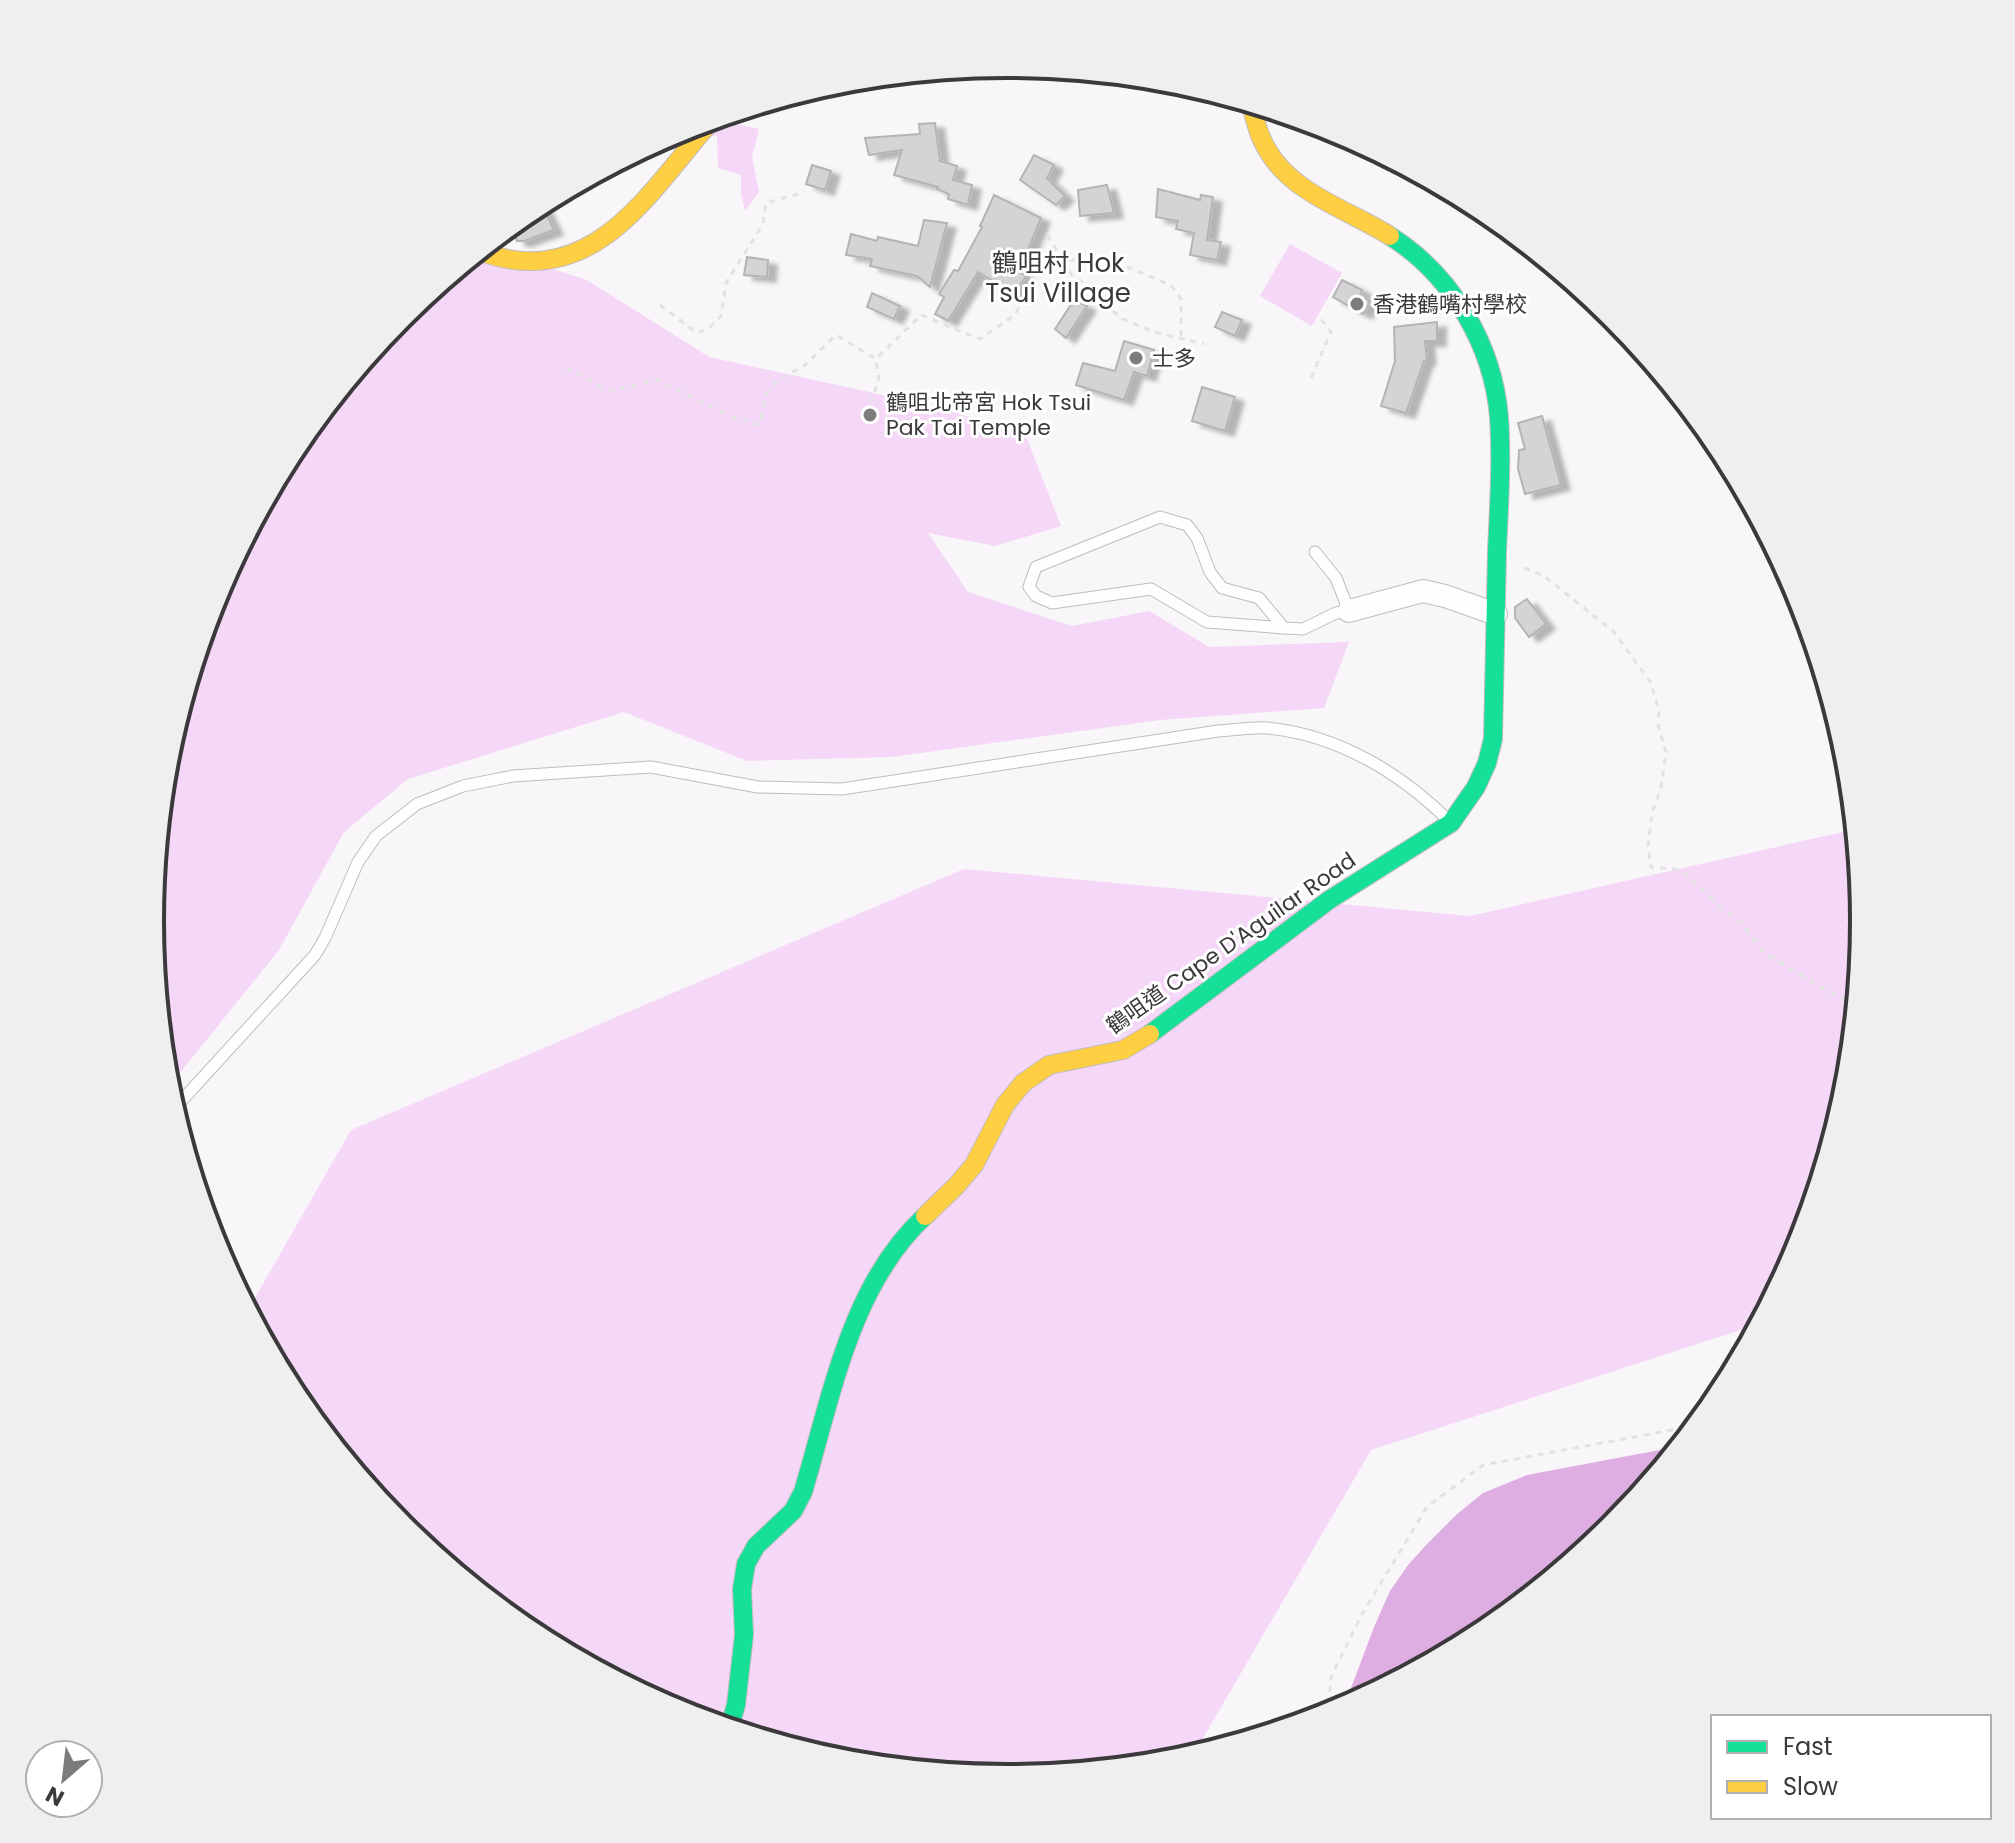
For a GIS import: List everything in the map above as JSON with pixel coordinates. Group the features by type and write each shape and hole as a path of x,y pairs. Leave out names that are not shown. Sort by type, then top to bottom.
{"street":[{"name":"鶴咀道 Cape D'Aguilar Road","path":"732,1719 744,1635 742,1589 746,1564 756,1546 793,1511 803,1492 854,1332 881,1269 908,1232 943,1202 969,1173 1007,1100 1024,1081 1059,1060 1073,1056 1115,1055 1135,1045 1329,900 1451,823 1476,787 1490,752 1495,726 1500,444 1498,406 1486,357 1468,315 1442,279 1409,248 1309,189 1283,170 1260,136 1254,116"},
{"path":"491,254 510,260 540,260 569,255 600,242 638,210 698,137"},
{"path":"1349,611 1423,591 1496,614"}],"lane":[{"path":"1284,628 1259,598 1222,588 1210,572 1197,538 1187,525 1160,517 1036,567 1029,587 1036,596 1052,603 1151,589 1207,622 1284,628 1303,629 1336,613 1349,611 1336,578 1315,552"},
{"path":"183,1099 315,955 358,862 376,836 417,804 472,784 513,776 651,767 758,787 842,789 1218,731 1264,728 1297,732 1344,748 1394,775 1429,801 1451,823"}],"path":[{"path":"660,305 697,333 710,327 721,316 726,283 763,224 766,203 805,192"},
{"path":"876,359 921,315 980,339 1018,316 1047,235 1073,277 1090,286 1103,303 1123,319 1154,332 1204,344"},
{"path":"1063,261 1105,258 1171,285 1181,299 1181,339"},
{"path":"1311,378 1331,332 1318,315"},
{"path":"566,368 609,391 657,380 730,416 759,425 767,393 778,380 804,366 836,335 876,359"},
{"path":"870,403 879,381 876,359"},
{"path":"1497,561 1507,561 1544,576 1614,632 1651,683 1666,752 1649,835 1651,867 1681,870 1742,924 1763,952 1847,1002"},
{"path":"1329,1701 1331,1677 1362,1614 1427,1507 1483,1465 1682,1428"}],"shaded area":[{"path":"735,123 759,129 752,157 759,192 745,211 741,175 718,168 717,135 687,141"},
{"path":"1290,244 1342,273 1312,326 1260,296"},
{"path":"496,251 587,280 709,357 942,408 1026,436 1061,526 995,546 928,533 968,592 1072,626 1149,611 1209,647 1349,642 1324,708 1160,720 892,757 747,761 624,712 408,779 344,832 279,950 178,1075 171,1032 164,922 171,811 193,703 228,599 277,500 338,408 411,325"},
{"path":"1846,831 1851,922 1844,1032 1835,1086 1806,1193 1787,1244 1746,1328 1371,1450 1201,1742 1118,1758 1063,1763 1008,1765 897,1758 843,1749 736,1720 634,1678 539,1623 494,1591 411,1518 338,1435 306,1390 254,1300 351,1130 964,869 1470,916"},
{"path":"1666,1449 1604,1518 1521,1591 1429,1652 1350,1692 1390,1591 1408,1565 1456,1515 1483,1493 1527,1475"}],"building":[{"path":"935,123 940,161 957,166 953,180 972,185 968,205 948,199 949,194 938,187 894,175 902,150 869,155 865,138 920,134 919,124"},
{"path":"1034,155 1054,165 1047,178 1065,196 1056,205 1020,180"},
{"path":"812,165 831,171 825,190 806,184"},
{"path":"1107,185 1114,213 1080,216 1078,190"},
{"path":"1158,189 1200,200 1201,195 1213,197 1207,240 1221,242 1217,260 1190,255 1194,233 1176,229 1178,221 1156,217"},
{"path":"994,195 1041,218 1019,272 1026,276 1014,294 978,272 948,321 935,314 944,297 939,294 954,270 958,271 982,227"},
{"path":"547,215 554,230 517,241 515,237"},
{"path":"924,220 947,223 930,287 917,276 870,266 872,259 846,255 851,234 918,246"},
{"path":"747,257 768,260 767,277 744,275"},
{"name":"香港鶴嘴村學校","path":"1342,280 1362,290 1360,295 1370,301 1363,314 1333,297"},
{"path":"872,293 900,306 894,319 867,307"},
{"path":"1074,300 1087,306 1066,338 1055,329"},
{"path":"1222,312 1242,320 1235,336 1215,327"},
{"path":"1437,322 1437,341 1425,341 1427,360 1424,361 1406,413 1381,406 1395,361 1394,327"},
{"path":"1124,341 1154,350 1147,376 1134,372 1124,400 1076,385 1083,363 1115,371"},
{"path":"1202,387 1235,397 1225,431 1192,421"},
{"path":"1542,416 1561,485 1525,494 1518,469 1519,450 1525,449 1518,423"},
{"path":"1527,599 1546,624 1529,637 1515,618 1515,607"}],"traffic: fast":[{"path":"1150,1034 1329,900 1451,823 1476,787 1487,763 1493,739 1500,484 1500,434 1495,390 1488,364 1466,314 1432,271 1390,236"},
{"path":"732,1719 744,1635 742,1589 746,1564 756,1546 793,1511 803,1492 834,1382 861,1309 878,1275 899,1244 925,1216"}],"traffic: slow":[{"path":"1254,116 1265,146 1292,179 1390,236"},
{"path":"491,254 519,261 555,259 587,247 615,228 641,204 698,137"},
{"path":"925,1216 974,1165 1005,1105 1023,1083 1049,1065 1123,1050 1150,1034"}],"place":[{"name":"香港鶴嘴村學校","path":"1357,304"},
{"name":"士多","path":"1136,358"},
{"name":"鶴咀北帝宮 Hok Tsui Pak Tai Temple","path":"870,415"}],"district":[{"name":"鶴咀村 Hok Tsui Village","path":"1058,278"}]}
